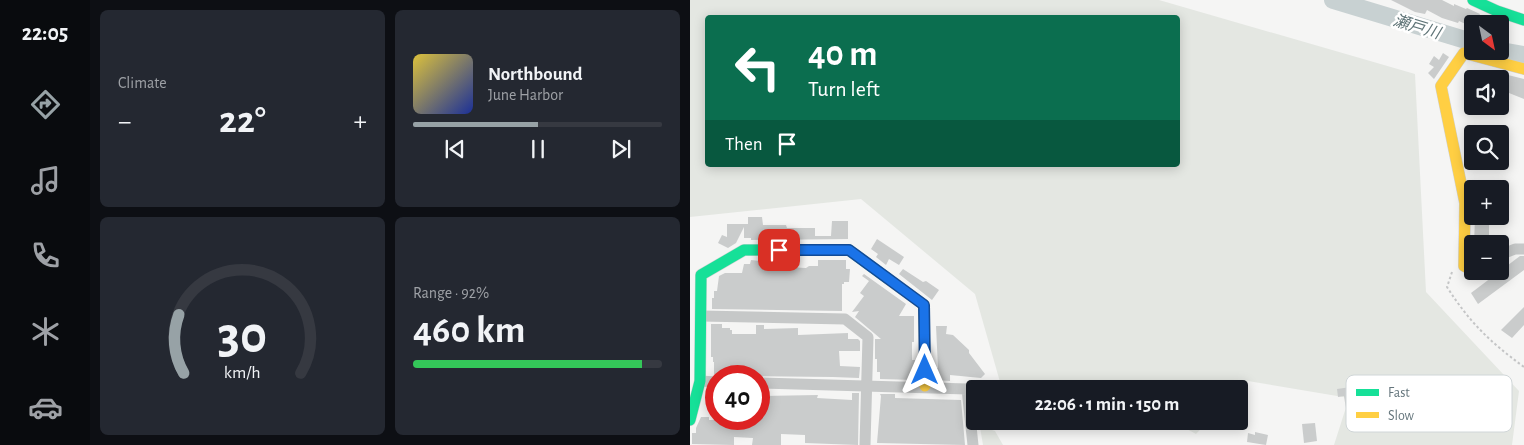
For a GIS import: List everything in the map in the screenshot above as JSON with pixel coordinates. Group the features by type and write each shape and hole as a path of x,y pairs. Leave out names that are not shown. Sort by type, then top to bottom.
{"street":[{"path":"1473,0 1524,20"},
{"path":"1464,235 1465,203 1441,86 1464,53 1524,69"},
{"path":"1509,251 1524,249"},
{"path":"690,420 700,382 701,275 744,250 849,250 924,305 925,386"},
{"path":"701,316 845,319 868,336 865,445"},
{"path":"700,382 705,382"},
{"path":"770,383 967,388 973,445"}],"path":[{"path":"1452,272 1447,287 1476,327 1500,349 1524,367"}],"shaded area":[{"path":"690,0 1159,0 1415,74 1426,292 1504,375 1346,375 1346,397 1248,380 999,380 975,294 861,199 690,217"},
{"path":"1512,384 1519,391 1512,445 1334,445 1346,407 1346,432 1512,432"},
{"path":"980,430 995,431 1003,445 983,445"},
{"path":"1189,430 1200,430 1196,434"}],"building":[{"path":"1391,0 1442,0 1480,14 1464,15 1464,23 1442,18 1427,10 1425,14 1415,12"},
{"path":"1443,53 1449,57 1434,79 1428,73 1434,67 1429,64 1434,56 1439,60"},
{"path":"1509,75 1524,79 1524,99 1509,93"},
{"path":"748,217 762,217 763,225 786,225 787,228 815,228 815,236 831,236 832,221 848,221 848,239 751,240 751,238 744,238 744,227 736,243 728,248 718,243 722,235 727,237 727,224 748,224"},
{"path":"1475,225 1489,225 1489,235 1474,235"},
{"path":"877,239 904,257 899,265 889,259 886,265 876,257 878,254 871,249"},
{"path":"1520,256 1524,256 1524,270 1478,304 1471,293 1488,280 1509,280 1509,264"},
{"path":"751,260 768,262 768,269 787,270 787,267 806,268 818,266 818,260 846,260 846,269 850,269 849,282 842,284 842,311 712,309 712,298 714,298 714,291 717,291 719,276 725,273 742,273 744,264 750,264"},
{"path":"903,269 939,290 932,300 899,274"},
{"path":"864,274 906,304 899,316 914,316 912,360 915,360 915,380 880,379 880,372 877,372 877,359 875,359 875,339 881,339 855,317 859,311 852,312 864,296 860,293 869,281 862,276"},
{"path":"1524,307 1524,325 1512,338 1501,330"},
{"path":"711,324 722,324 722,328 730,328 732,330 732,334 756,334 756,325 764,325 764,329 798,328 798,335 848,333 848,339 858,339 860,341 860,351 839,351 840,366 860,367 859,378 770,376 770,365 714,365 713,357 711,357"},
{"path":"936,326 947,326 946,334 953,335 969,350 969,353 985,374 981,378 950,375 950,381 935,380 935,368 938,368"},
{"path":"1346,388 1346,409 1344,396 1338,397 1337,389"},
{"path":"852,393 859,393 858,445 805,443 805,435 781,434 781,445 752,445 753,438 734,437 734,445 692,444 692,433 696,433 701,417 705,417 705,430 770,430 770,396 818,395 817,398 852,400"},
{"path":"880,394 895,394 895,398 961,400 965,445 877,443"},
{"path":"1315,423 1317,441 1304,443 1302,424"},
{"path":"1255,432 1268,435 1266,445 1247,442 1248,433 1255,435"}],"waterway":[{"name":"瀬戸川","path":"1333,0 1464,40"},
{"name":"瀬戸川","path":"1509,52 1524,55"}],"traffic: fast":[{"path":"1473,0 1524,20"},
{"path":"690,420 700,381 701,275 744,250 849,250 887,278"}],"traffic: slow":[{"path":"1464,235 1465,203 1441,86 1464,53 1524,69"},
{"path":"887,278 924,305 925,386"}],"route":[{"path":"779,250 849,250 924,305 925,370"}]}
